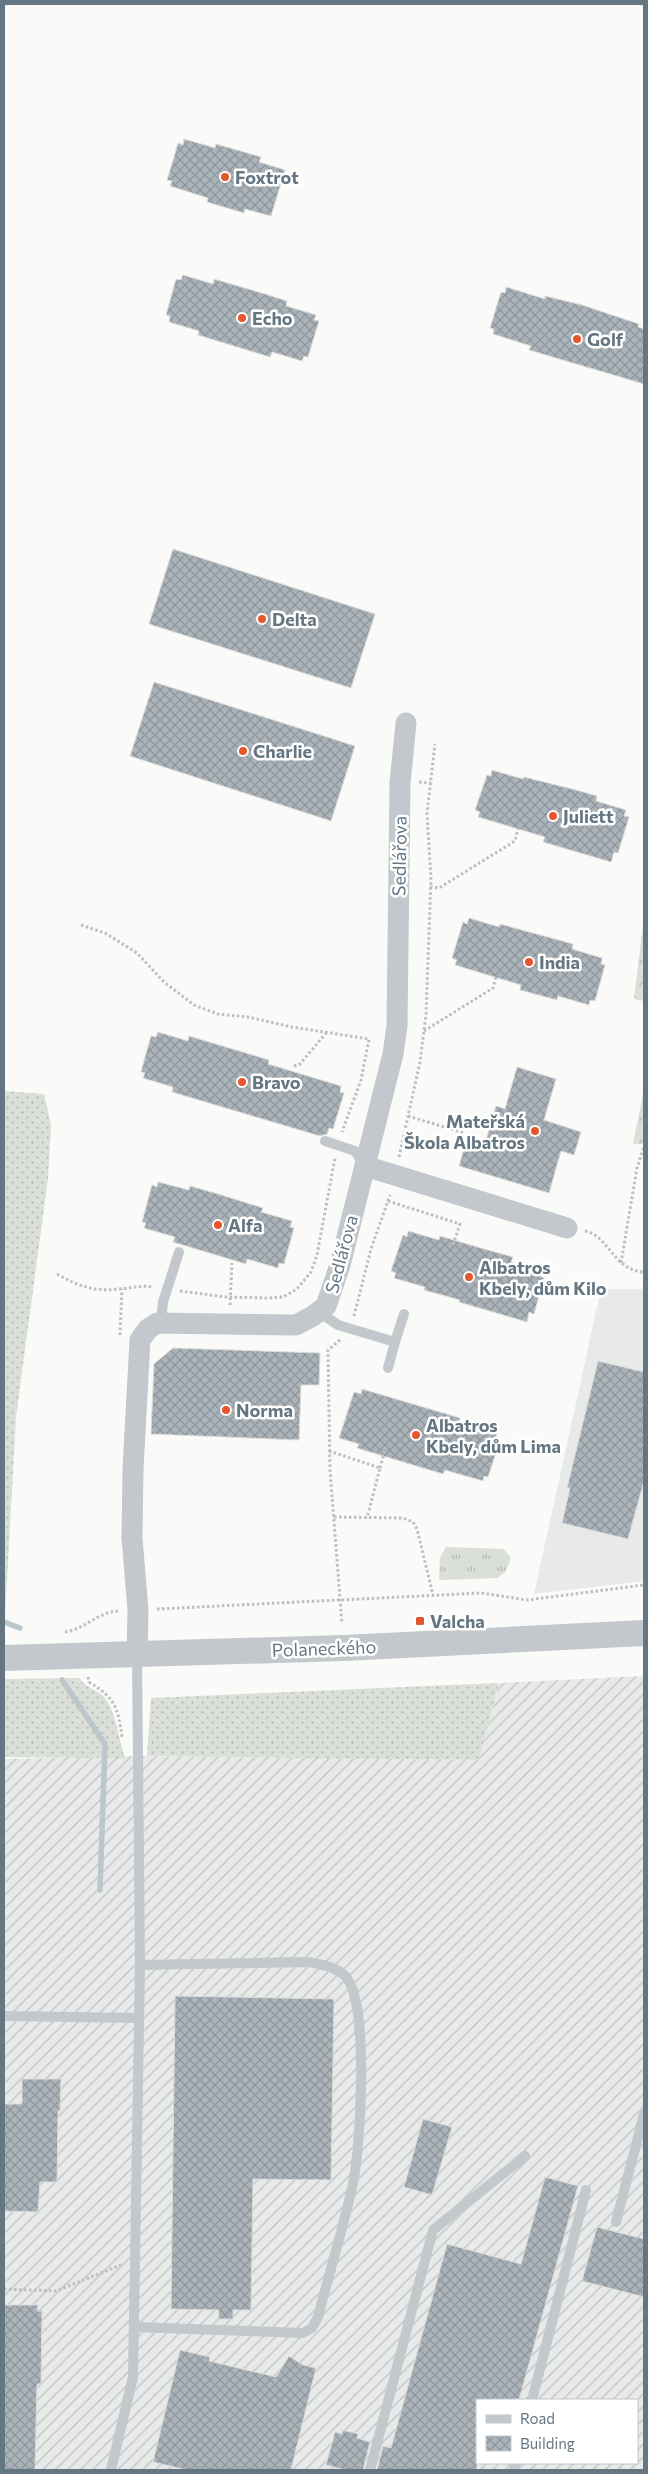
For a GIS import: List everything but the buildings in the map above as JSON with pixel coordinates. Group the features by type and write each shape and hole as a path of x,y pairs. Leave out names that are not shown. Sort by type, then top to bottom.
{"street":[{"name":"Sedlářova","path":"161,1322 296,1325 326,1306 340,1265 388,1078 397,1026 400,783 406,723"},
{"path":"365,1166 395,1177 567,1228"},
{"path":"137,1654 138,1610 132,1538 138,1358 140,1340 148,1330 161,1322"},
{"name":"Polaneckého","path":"4,1658 353,1647 644,1633"}],"lane":[{"path":"325,1141 355,1151 365,1166"},
{"path":"161,1322 179,1252"},
{"path":"319,1312 338,1325 395,1342"},
{"path":"388,1368 404,1314"},
{"path":"111,2470 133,2377 140,1965 137,1654"},
{"path":"134,2327 303,2333 312,2328 318,2317 353,2187 357,2156 361,2073 360,2021 353,1988 346,1976 330,1967 309,1962 140,1965"},
{"path":"4,2016 139,2018"},
{"path":"616,2222 644,2114"},
{"path":"370,2470 433,2230 525,2156"},
{"path":"532,2399 586,2190"}],"path":[{"path":"430,887 438,888 515,841 518,829"},
{"path":"57,1274 78,1286 102,1291 142,1285 231,1297 283,1297 297,1290 311,1272 317,1254 338,1145 361,1080 369,1039 292,1028 248,1017 218,1014 194,1005 164,982 137,953 104,933 81,926"},
{"path":"424,1031 493,988 496,978"},
{"path":"294,1066 300,1064 326,1032"},
{"path":"408,1116 464,1133"},
{"path":"622,1263 637,1168 644,1146"},
{"path":"388,1201 460,1224 453,1245"},
{"path":"567,1228 589,1232 627,1269 644,1272"},
{"path":"229,1323 232,1263"},
{"path":"367,1518 386,1447"},
{"path":"329,1451 380,1468"},
{"path":"334,1517 403,1518 413,1522 417,1528 433,1596"},
{"path":"84,1632 83,1627 109,1612 481,1592 527,1600 644,1585"},
{"path":"341,1600 342,1624"},
{"path":"87,1674 89,1682 108,1694 118,1711 123,1746 138,1744"},
{"path":"4,2289 56,2291 135,2260"}],"shaded area":[{"path":"601,1289 644,1289 644,1581 534,1594"},
{"path":"644,1676 644,2470 4,2470 4,1759 138,1756 479,1760 499,1683"}],"green space":[{"path":"644,917 644,1001 634,999"},
{"path":"644,1089 644,1144 633,1144"},
{"path":"4,1091 44,1094 51,1125 48,1178 16,1417 5,1616"},
{"path":"446,1547 504,1549 511,1558 506,1571 498,1578 439,1580 440,1558"},
{"path":"79,1678 101,1694 108,1702 125,1758 4,1757 4,1679"},
{"path":"499,1683 479,1760 147,1756 151,1698"}],"waterway":[{"path":"4,1622 20,1628"},
{"path":"62,1680 105,1744 100,1890"}],"place":[{"name":"Foxtrot","path":"225,177"},
{"name":"Echo","path":"242,318"},
{"name":"Golf","path":"577,339"},
{"name":"Delta","path":"262,619"},
{"name":"Charlie","path":"243,751"},
{"name":"Juliett","path":"553,816"},
{"name":"India","path":"529,962"},
{"name":"Bravo","path":"242,1082"},
{"name":"Mateřská Škola Albatros","path":"535,1131"},
{"name":"Alfa","path":"218,1225"},
{"name":"Albatros Kbely, dům Kilo","path":"469,1277"},
{"name":"Norma","path":"226,1410"},
{"name":"Albatros Kbely, dům Lima","path":"416,1435"},
{"name":"Valcha","path":"420,1621"}]}
